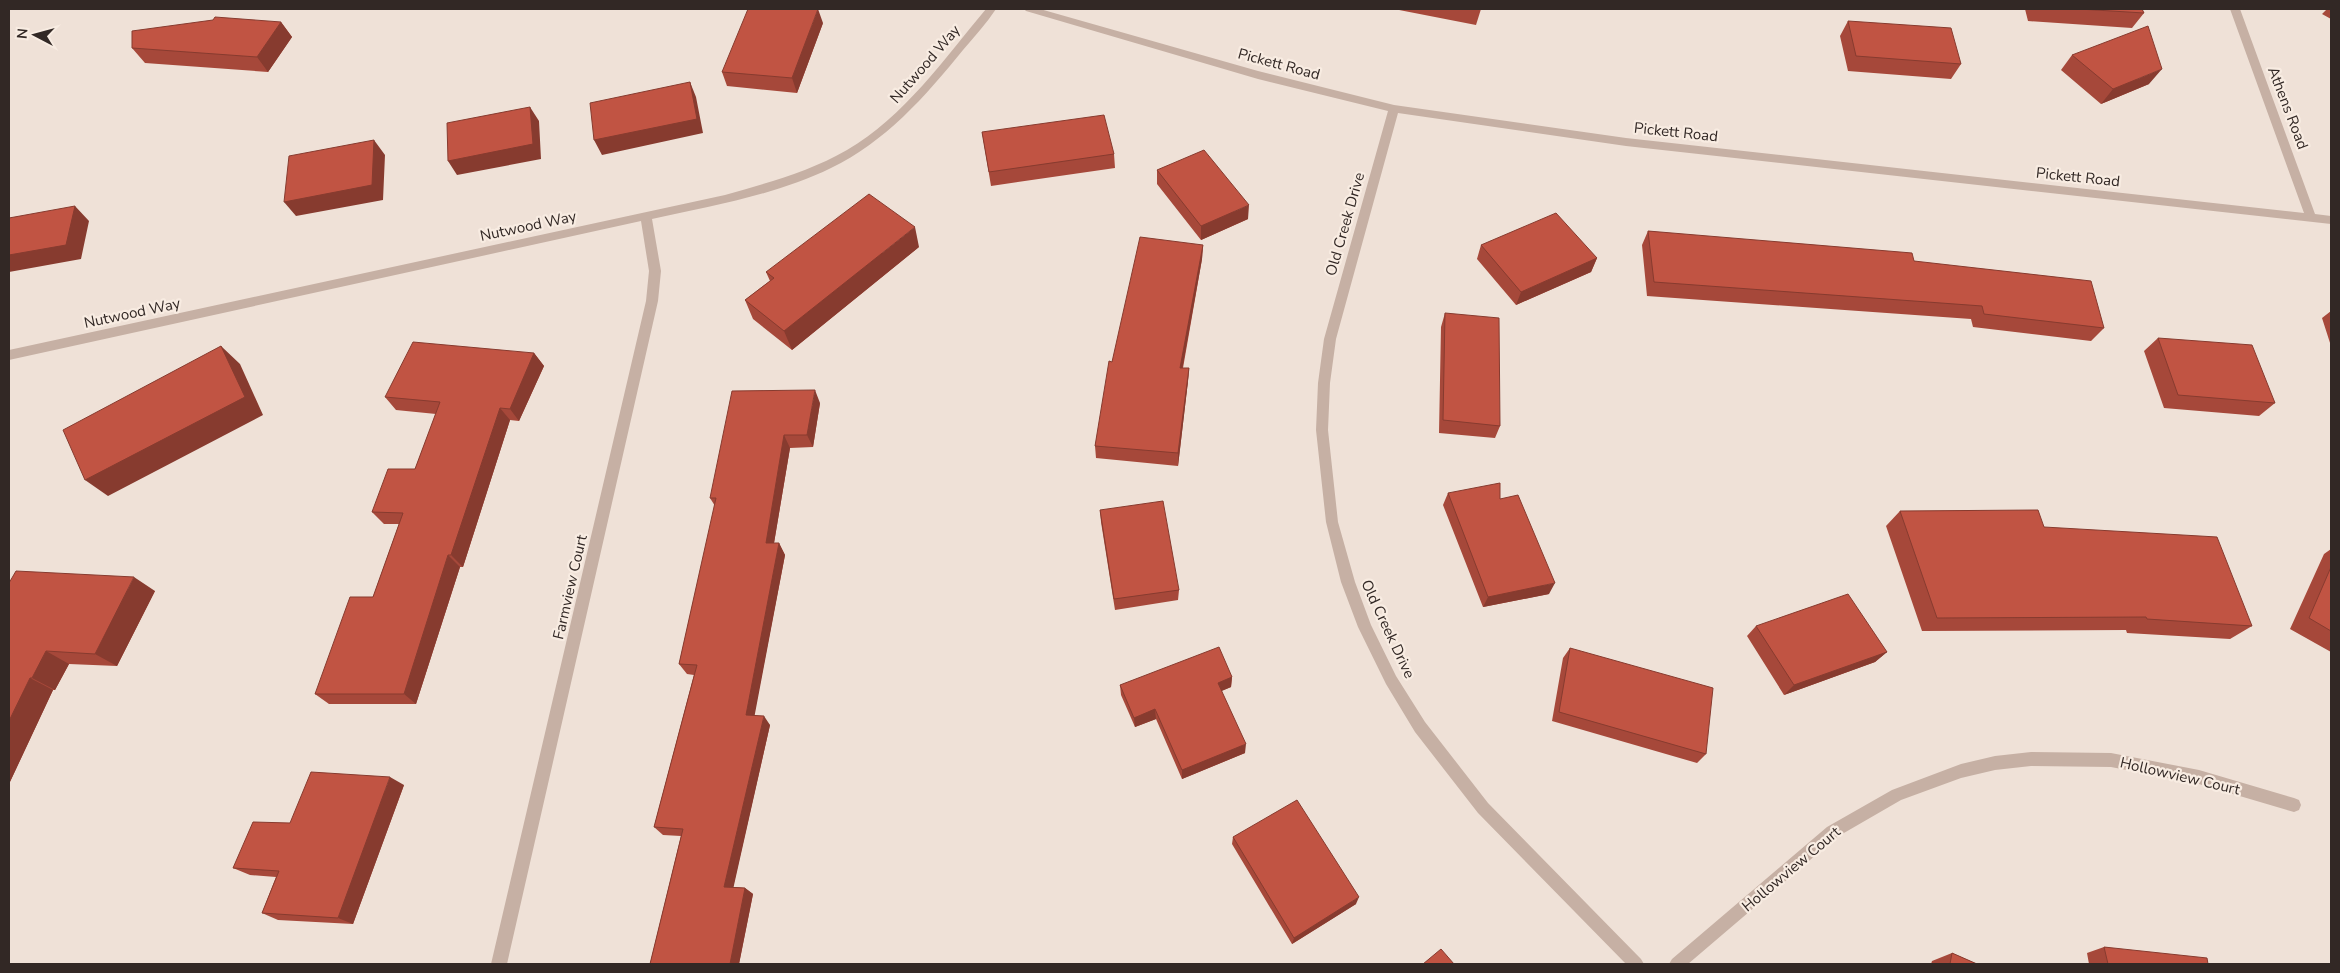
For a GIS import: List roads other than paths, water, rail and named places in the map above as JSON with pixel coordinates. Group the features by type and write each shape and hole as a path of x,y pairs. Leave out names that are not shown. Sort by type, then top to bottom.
{"street":[{"name":"Nutwood Way","path":"9,355 725,199 794,179 845,156 878,135 909,107 991,9"},
{"name":"Pickett Road","path":"1029,9 1258,75 1394,109 1626,142 2331,220"},
{"name":"Athens Road","path":"2235,9 2311,218"},
{"name":"Old Creek Drive","path":"1394,109 1330,339 1324,383 1322,430 1332,522 1348,582 1365,627 1392,680 1420,726 1483,808 1636,964"},
{"name":"Farmview Court","path":"499,964 652,301 655,271 646,216"},
{"name":"Hollowview Court","path":"1678,964 1832,832 1897,795 1961,771 1995,763 2031,759 2111,760 2199,777 2294,805"}]}
